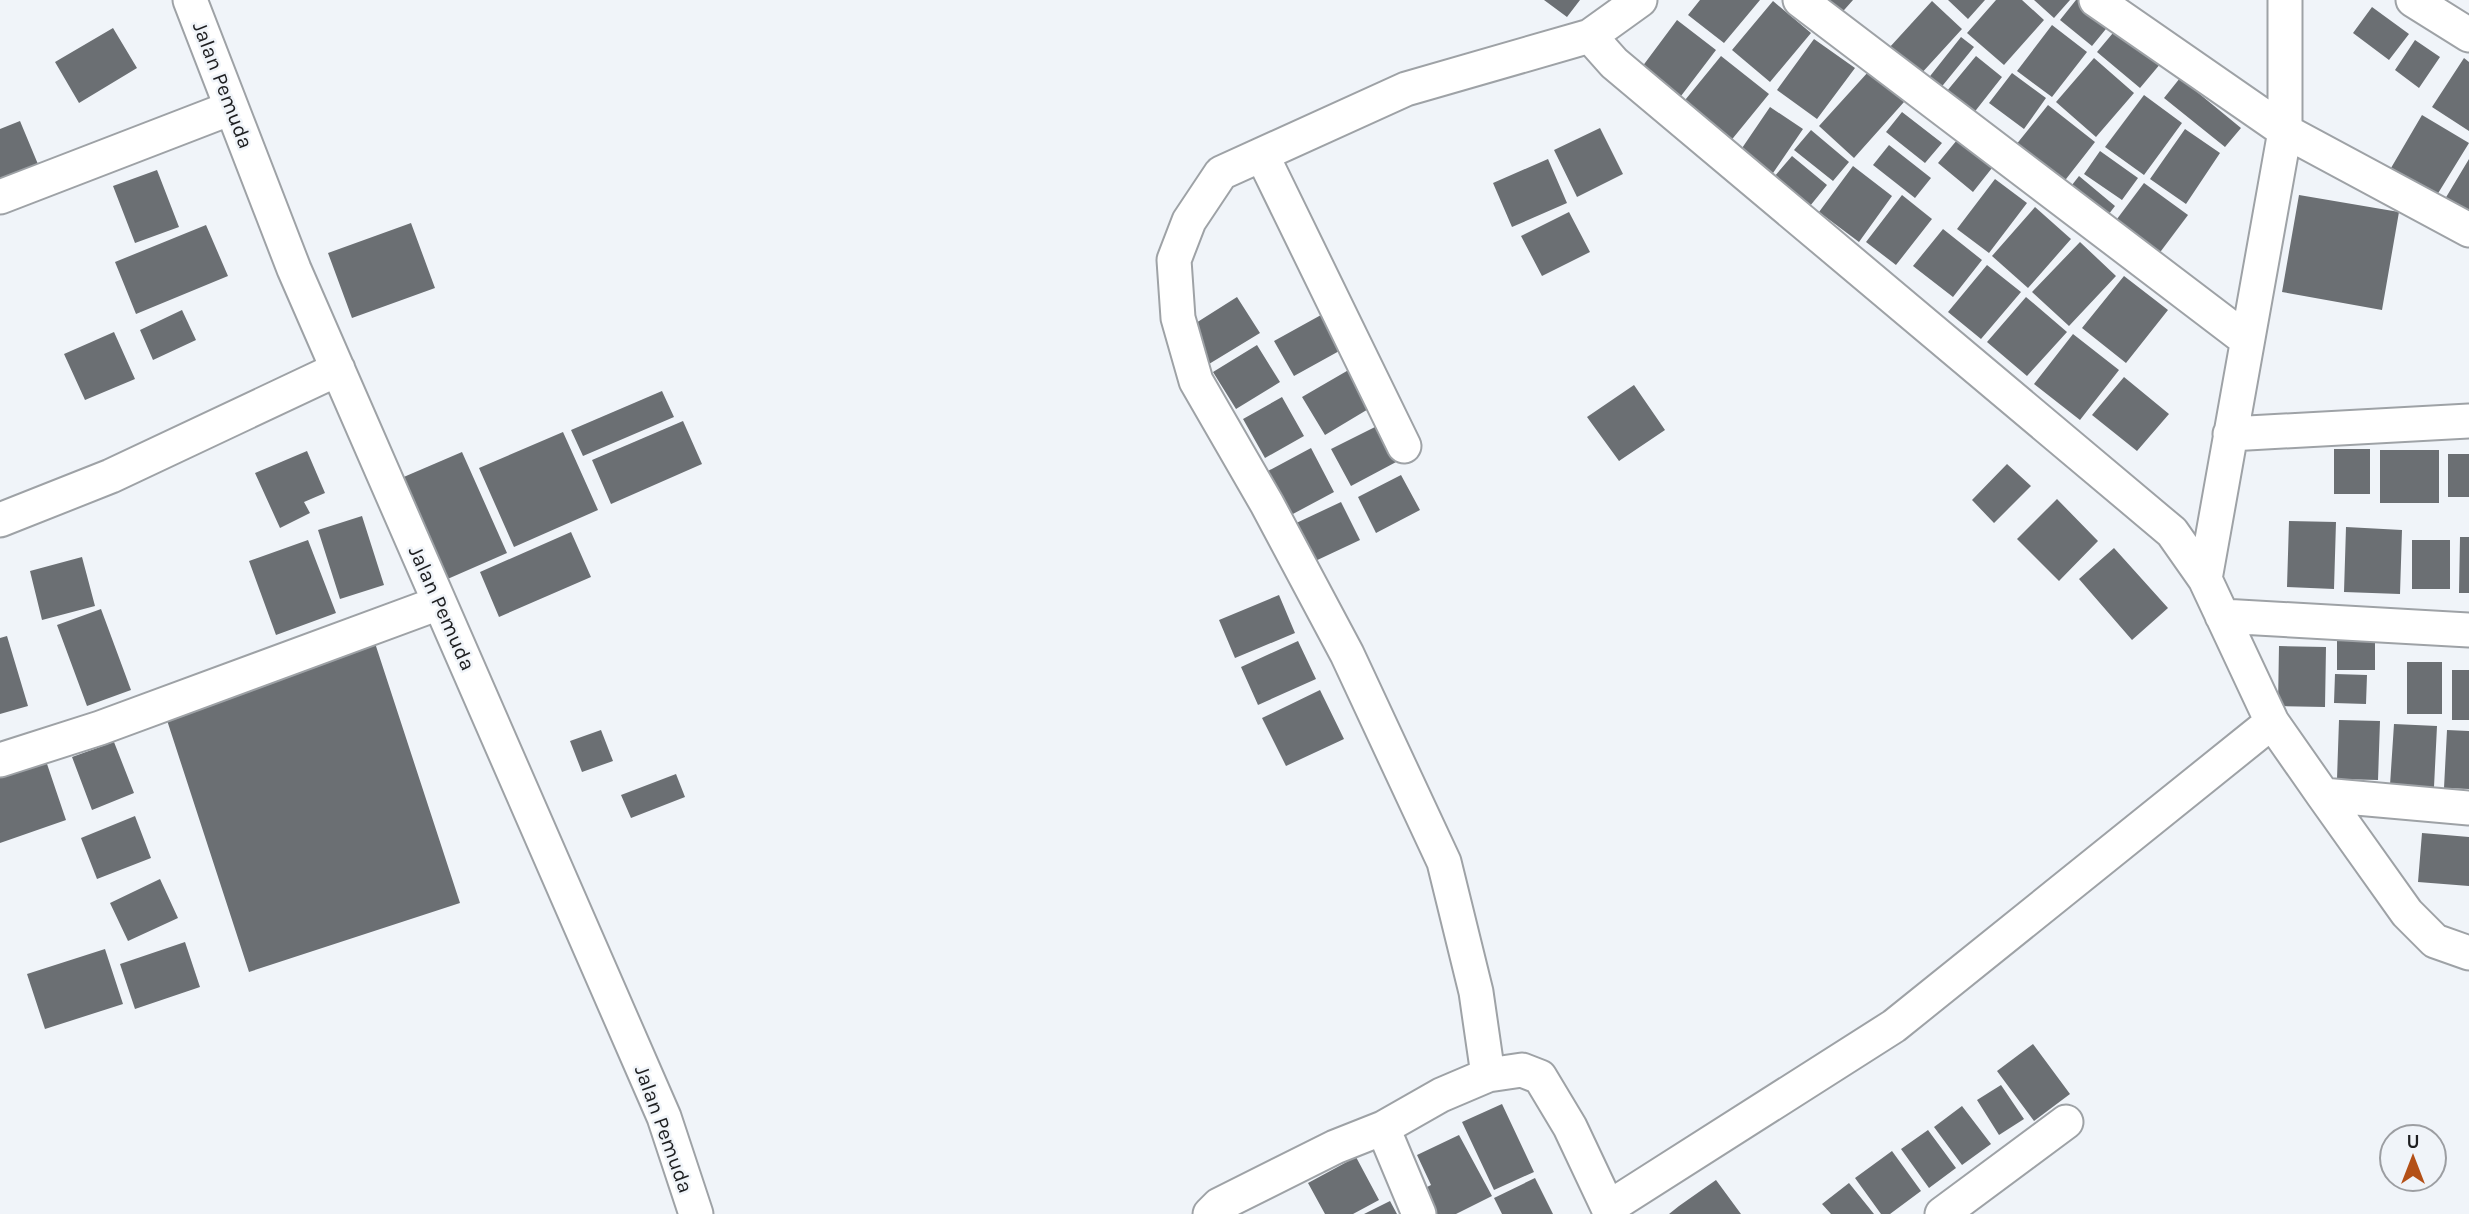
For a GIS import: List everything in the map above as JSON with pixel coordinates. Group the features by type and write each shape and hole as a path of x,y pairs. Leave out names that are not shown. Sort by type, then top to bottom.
{"street":[{"name":"Jalan Pemuda","path":"190,0 294,270 664,1117 696,1214"},
{"path":"1488,1075 1476,992 1444,862 1347,654 1267,504 1196,381 1178,318 1174,260 1189,221 1221,173 1406,89 1590,36 1640,0"},
{"path":"1800,0 2247,340"},
{"path":"2096,0 2286,131 2469,230"},
{"path":"2206,579 2286,131 2286,0"},
{"path":"2413,0 2469,35"},
{"path":"1590,36 1614,63 2172,532 2206,579 2272,722 2323,795 2407,913 2435,941 2469,953"},
{"path":"0,197 231,108"},
{"path":"1262,155 1404,446"},
{"path":"0,520 111,476 338,369"},
{"path":"2231,434 2469,421"},
{"path":"0,760 100,728 439,603"},
{"path":"2222,616 2469,630"},
{"path":"1210,1214 1219,1205 1335,1147 1383,1128 1441,1095 1488,1075 1522,1070 1540,1077 1570,1127 1610,1211 1894,1026 2272,722"},
{"path":"2323,795 2469,808"},
{"path":"1942,1214 2066,1122"},
{"path":"1383,1128 1419,1214"}],"building":[{"path":"1544,0 1580,0 1567,17"},
{"path":"1700,0 1760,0 1724,43 1688,15"},
{"path":"1817,0 1853,0 1837,18"},
{"path":"1948,0 1985,0 1968,19"},
{"path":"1996,0 2022,0 2044,20 2004,65 1967,33"},
{"path":"2034,0 2070,0 2054,18"},
{"path":"2076,0 2080,0 2110,24 2092,46 2060,20"},
{"path":"1773,1 1811,33 1770,82 1732,50"},
{"path":"1932,1 1962,29 1919,76 1889,48"},
{"path":"2372,7 2409,34 2389,60 2353,33"},
{"path":"1677,20 1716,50 1681,96 1642,67"},
{"path":"2052,25 2087,52 2052,97 2017,71"},
{"path":"2118,27 2161,63 2140,88 2097,52"},
{"path":"113,28 137,68 79,103 55,62"},
{"path":"1961,37 1974,47 1939,90 1927,80"},
{"path":"1814,39 1855,68 1817,119 1777,90"},
{"path":"2415,40 2440,57 2419,88 2395,70"},
{"path":"1721,56 1769,94 1729,143 1681,105"},
{"path":"1976,56 2002,77 1969,119 1942,97"},
{"path":"2094,58 2134,93 2096,137 2056,102"},
{"path":"2464,58 2469,62 2469,131 2432,107"},
{"path":"1869,71 1904,102 1854,158 1819,126"},
{"path":"2012,73 2046,98 2024,129 1989,103"},
{"path":"2180,78 2241,128 2225,147 2164,98"},
{"path":"2144,95 2182,123 2144,175 2105,147"},
{"path":"2048,105 2095,142 2059,188 2011,151"},
{"path":"1770,107 1803,129 1771,176 1738,154"},
{"path":"1902,112 1942,143 1925,163 1886,132"},
{"path":"2422,115 2469,143 2437,195 2391,168"},
{"path":"20,121 40,169 0,185 0,129"},
{"path":"1600,128 1623,174 1577,197 1554,150"},
{"path":"2185,129 2220,153 2186,204 2150,179"},
{"path":"1811,130 1849,162 1833,181 1794,150"},
{"path":"1957,140 1992,168 1973,192 1938,163"},
{"path":"1889,145 1931,178 1915,198 1873,165"},
{"path":"2100,151 2138,178 2122,200 2084,174"},
{"path":"1792,156 1827,185 1810,206 1774,177"},
{"path":"1548,159 1567,203 1512,227 1493,183"},
{"path":"2469,159 2469,213 2445,199"},
{"path":"1853,166 1892,196 1859,242 1819,212"},
{"path":"157,170 179,227 135,243 113,186"},
{"path":"2079,176 2115,206 2102,223 2065,194"},
{"path":"1995,179 2027,203 1989,253 1957,229"},
{"path":"2144,183 2188,215 2155,259 2111,227"},
{"path":"1902,195 1932,219 1896,265 1866,242"},
{"path":"2299,195 2399,212 2382,310 2282,292"},
{"path":"2035,207 2071,239 2028,288 1992,256"},
{"path":"1569,212 1590,252 1542,276 1521,236"},
{"path":"411,223 435,288 352,318 328,253"},
{"path":"206,225 228,276 136,314 115,262"},
{"path":"1943,229 1982,260 1953,297 1913,266"},
{"path":"2080,242 2116,276 2069,326 2032,292"},
{"path":"1987,265 2021,292 1981,339 1948,312"},
{"path":"2124,276 2168,310 2126,363 2082,328"},
{"path":"1237,297 1260,333 1209,364 1188,328"},
{"path":"2026,297 2067,332 2027,376 1987,342"},
{"path":"182,310 196,340 153,360 140,330"},
{"path":"1321,315 1341,350 1294,376 1274,341"},
{"path":"114,332 135,379 85,400 64,354"},
{"path":"2073,334 2119,370 2080,420 2034,384"},
{"path":"1257,345 1280,382 1236,409 1213,372"},
{"path":"1352,368 1375,405 1325,435 1302,397"},
{"path":"2124,377 2169,414 2137,451 2092,415"},
{"path":"1634,385 1665,430 1619,461 1587,417"},
{"path":"662,391 674,417 583,456 571,430"},
{"path":"1282,397 1304,436 1265,458 1243,419"},
{"path":"683,421 702,464 611,504 592,460"},
{"path":"1379,425 1398,461 1351,486 1331,449"},
{"path":"563,432 598,510 514,547 479,468"},
{"path":"1311,448 1334,492 1291,515 1268,471"},
{"path":"2334,449 2370,449 2370,494 2334,494"},
{"path":"2380,450 2439,450 2439,503 2380,503"},
{"path":"307,451 325,493 304,502 310,513 280,528 255,473"},
{"path":"462,452 507,553 443,581 399,479"},
{"path":"2448,454 2469,454 2469,497 2448,497"},
{"path":"2007,464 2031,486 1994,523 1972,500"},
{"path":"1401,475 1420,510 1376,533 1358,497"},
{"path":"2057,499 2098,541 2059,581 2017,539"},
{"path":"1341,502 1360,540 1311,563 1292,525"},
{"path":"362,516 384,585 340,599 318,530"},
{"path":"2289,521 2336,522 2334,589 2287,587"},
{"path":"2346,527 2402,530 2400,594 2344,592"},
{"path":"571,532 591,577 499,617 480,572"},
{"path":"2460,537 2469,537 2469,593 2459,593"},
{"path":"308,540 336,613 276,635 249,561"},
{"path":"2412,540 2450,540 2450,589 2412,589"},
{"path":"2114,548 2168,608 2132,640 2079,579"},
{"path":"82,557 95,606 42,620 30,571"},
{"path":"1279,595 1295,633 1235,658 1219,620"},
{"path":"101,609 131,690 87,706 57,625"},
{"path":"7,636 28,706 0,714 0,638"},
{"path":"374,640 460,903 249,972 163,708"},
{"path":"1298,641 1316,679 1258,705 1241,667"},
{"path":"2337,641 2375,641 2375,670 2337,670"},
{"path":"2279,646 2326,647 2325,707 2278,706"},
{"path":"2407,662 2442,662 2442,714 2407,714"},
{"path":"2452,670 2469,670 2469,720 2452,720"},
{"path":"2335,674 2367,675 2366,704 2334,703"},
{"path":"1320,690 1344,739 1286,766 1262,718"},
{"path":"2339,720 2380,721 2378,780 2337,779"},
{"path":"2394,724 2437,726 2434,787 2390,785"},
{"path":"601,730 613,761 582,772 570,741"},
{"path":"2447,730 2469,731 2469,789 2444,788"},
{"path":"114,742 134,793 92,810 72,757"},
{"path":"45,758 66,820 0,843 0,773"},
{"path":"676,774 685,797 631,818 621,795"},
{"path":"135,816 151,858 97,879 81,838"},
{"path":"2422,833 2469,837 2469,886 2418,882"},
{"path":"160,879 178,918 128,941 110,903"},
{"path":"185,942 200,987 135,1009 120,964"},
{"path":"105,949 123,1004 45,1029 27,974"},
{"path":"2033,1044 2070,1094 2034,1121 1997,1071"},
{"path":"2001,1085 2024,1119 1999,1135 1977,1100"},
{"path":"1502,1104 1534,1172 1494,1190 1462,1122"},
{"path":"1962,1106 1991,1144 1962,1165 1934,1127"},
{"path":"1928,1130 1956,1168 1929,1188 1901,1149"},
{"path":"1459,1135 1492,1196 1456,1214 1430,1214 1419,1191 1431,1185 1417,1155"},
{"path":"1892,1151 1921,1191 1890,1214 1881,1214 1855,1178"},
{"path":"1356,1157 1379,1200 1353,1214 1325,1214 1308,1183"},
{"path":"1535,1178 1553,1214 1502,1214 1494,1198"},
{"path":"1716,1180 1741,1214 1669,1214 1679,1206"},
{"path":"1849,1183 1874,1214 1831,1214 1822,1204"},
{"path":"1390,1201 1397,1214 1364,1214"}]}
